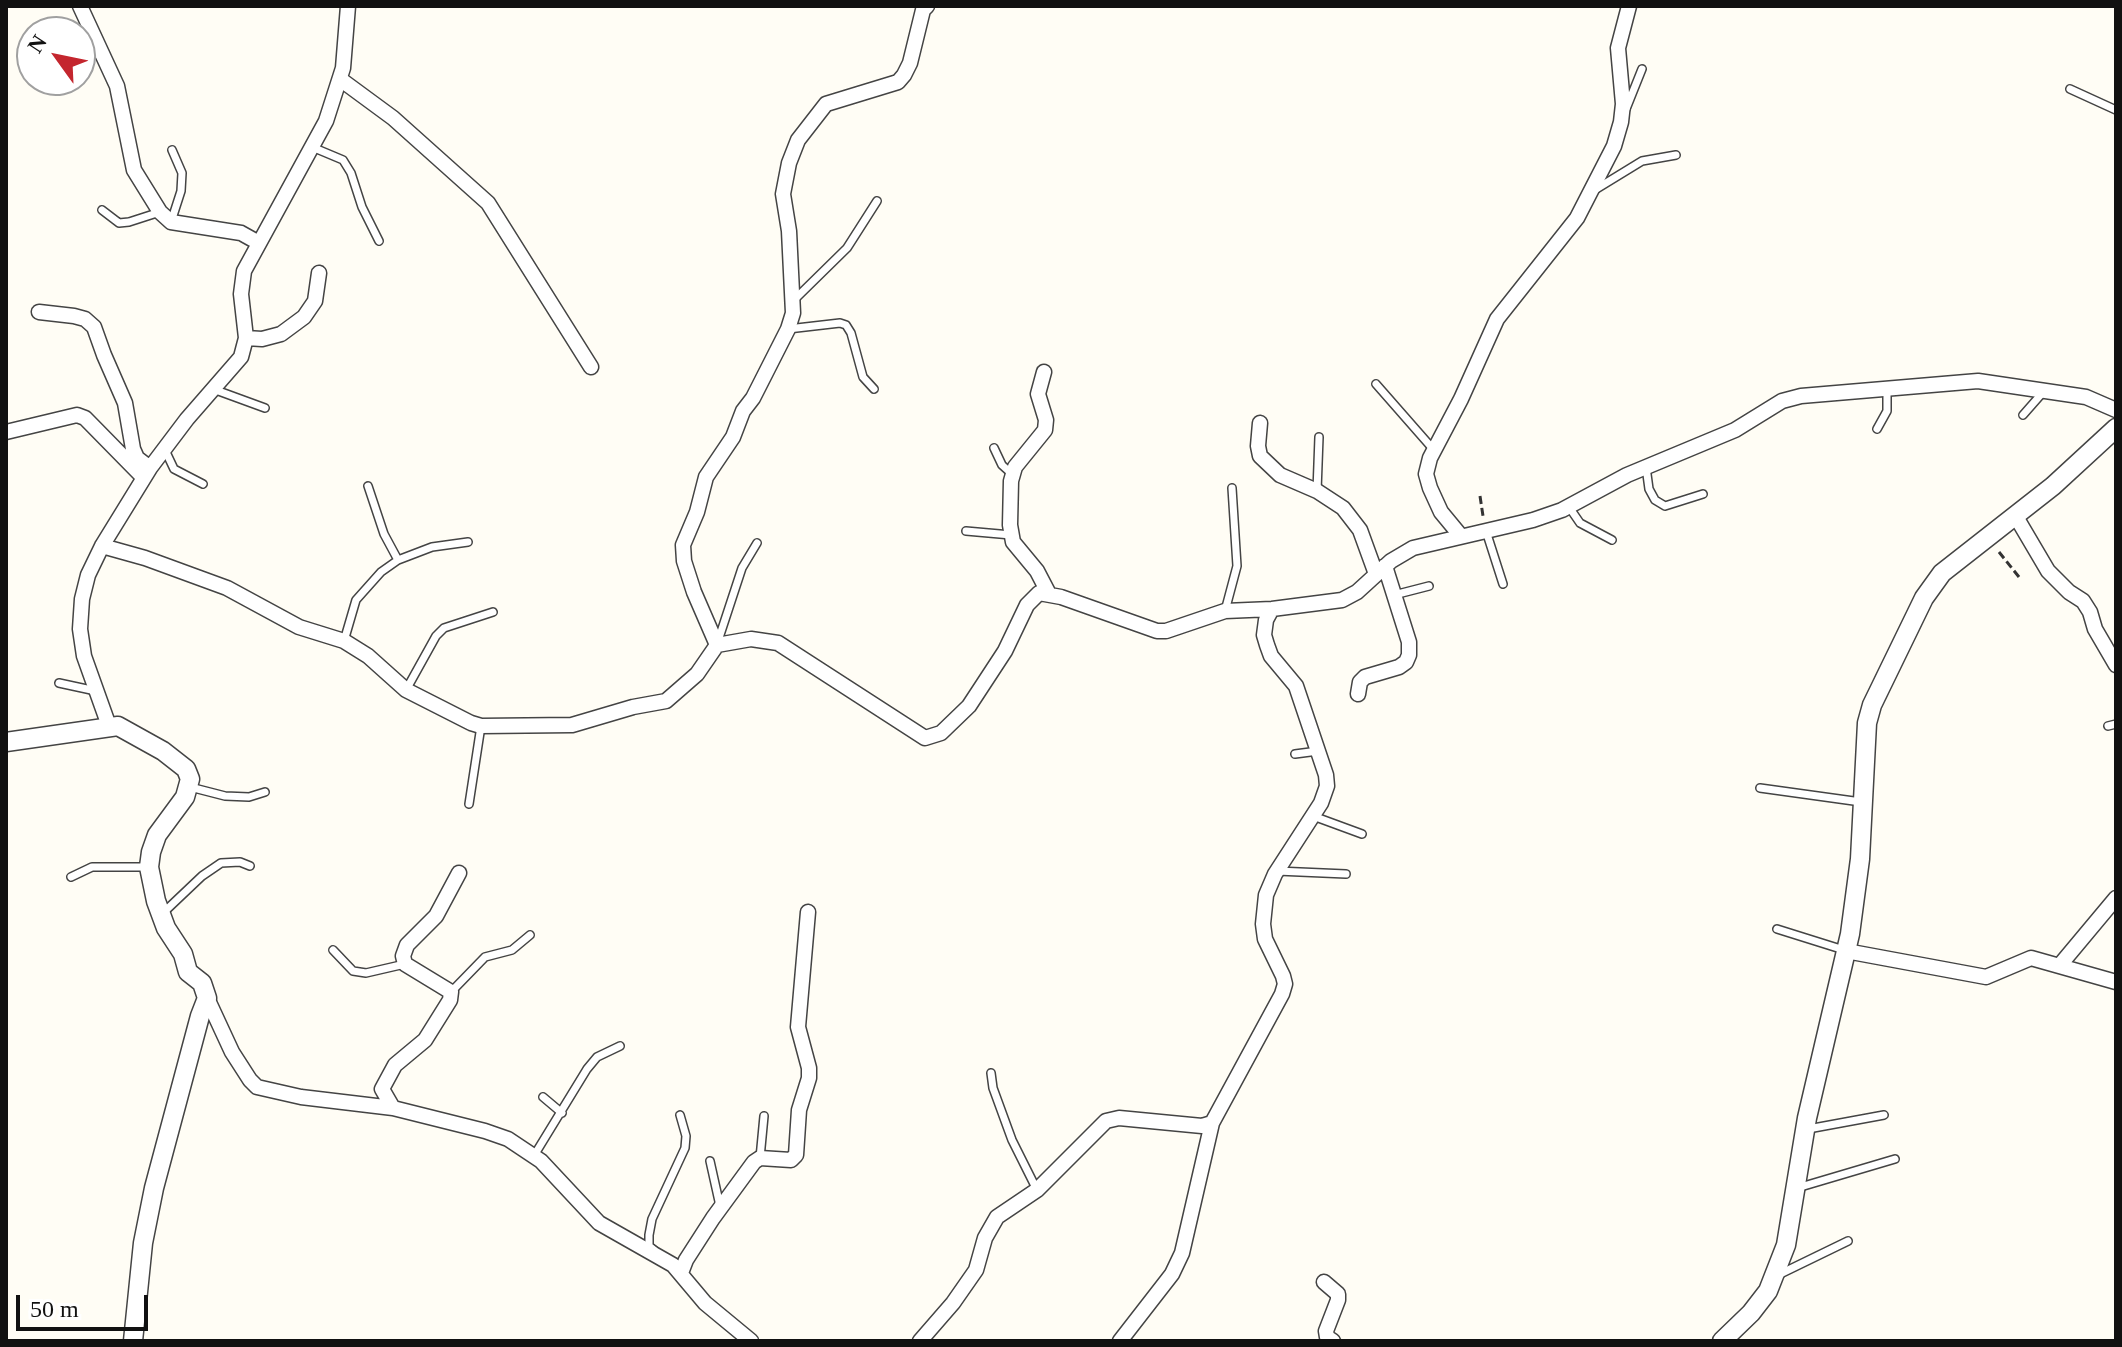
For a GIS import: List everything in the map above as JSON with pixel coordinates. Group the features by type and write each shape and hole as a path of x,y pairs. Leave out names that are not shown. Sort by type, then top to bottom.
{"street":[{"path":"80,6 117,86 134,170 166,217 241,233 259,243"},
{"path":"109,726 84,656 80,629 82,599 88,575 102,546 147,473 187,419 241,357 246,338 241,280 251,255 326,121 340,79 348,6"},
{"path":"102,546 219,585 299,627 344,641 368,656 406,690 481,726 572,725 666,701 697,674 717,645 694,592 684,561 683,545 697,512 706,477 733,437 743,411 753,398 788,329 793,313 789,231 783,194 789,163 798,140 826,104 898,82 910,63 923,10 927,6"},
{"path":"1460,535 1441,512 1430,488 1426,474 1433,449 1461,399 1497,319 1577,218 1614,146 1623,104 1618,48 1629,6"},
{"path":"340,79 393,118 488,203 591,367"},
{"path":"246,338 262,339 281,334 304,317 315,301 319,273"},
{"path":"39,312 85,319 94,327 125,403 133,449 147,473"},
{"path":"1044,372 1038,394 1046,420 1045,430 1012,474 1011,535 1049,594"},
{"path":"717,645 751,639 778,643 925,738 941,733 969,706 993,672 1032,598 1039,593 1157,631 1166,631 1225,611 1272,609 1342,600 1357,592 1380,570 1413,548 1533,520 1569,507 1605,485 1727,433 1782,401 1828,392 1978,381 2086,397 2116,410"},
{"path":"6,432 69,415 85,418 147,473"},
{"path":"1260,423 1260,456 1280,475 1317,491 1343,508 1353,519 1394,595 1409,642 1409,655 1399,667 1365,677 1360,682 1358,694"},
{"path":"1722,1341 1768,1291 1786,1245 1805,1130 1846,951 1860,859 1867,723 1872,705 1933,583 2053,486 2116,428"},
{"path":"2015,515 2048,571 2083,601 2116,665"},
{"path":"1120,1341 1172,1274 1182,1253 1212,1123 1285,984 1265,939 1266,895 1277,871 1325,795 1327,786 1296,686 1271,656 1267,645 1264,635 1266,620 1272,609"},
{"path":"6,742 109,726 128,730 186,769 190,787 157,835 149,867 166,928 183,954 188,972 202,983 232,1052 257,1087 301,1097 393,1108 508,1139 539,1160 599,1223 681,1273 705,1303 751,1341"},
{"path":"393,1108 382,1089 395,1065 425,1040 450,1000 451,992 405,964 403,956 407,945 436,916 459,873"},
{"path":"2060,965 2116,898"},
{"path":"681,1273 686,1260 744,1173 760,1158 791,1160 796,1155 799,1110 809,1078 798,1027 808,912"},
{"path":"1846,951 1986,977 2031,958 2116,982"},
{"path":"133,1341 143,1243 154,1188 207,998"},
{"path":"920,1341 976,1270 985,1238 997,1217 1037,1190 1101,1125 1111,1119 1202,1126 1212,1123"},
{"path":"1324,1282 1338,1294 1326,1331 1327,1337 1333,1341"}],"lane":[{"path":"1621,122 1642,69"},
{"path":"2070,89 2116,110"},
{"path":"312,147 343,160 379,241"},
{"path":"102,210 119,223 166,217 181,191 182,173 172,150"},
{"path":"1591,193 1642,161 1676,155"},
{"path":"792,301 847,248 877,201"},
{"path":"788,329 840,323 846,325 863,377 874,389"},
{"path":"1376,384 1433,449"},
{"path":"213,389 265,408"},
{"path":"1877,429 1887,411 1887,390"},
{"path":"2023,415 2045,390"},
{"path":"1317,491 1319,437"},
{"path":"994,448 1002,465 1012,474"},
{"path":"165,449 174,469 203,484"},
{"path":"1646,467 1649,489 1655,500 1665,506 1703,494"},
{"path":"368,486 384,534 398,560"},
{"path":"1225,611 1237,566 1232,488"},
{"path":"1569,507 1580,523 1612,540"},
{"path":"966,531 1011,535"},
{"path":"1486,531 1503,584"},
{"path":"344,641 356,600 381,572 398,560 432,547 468,542"},
{"path":"717,645 742,568 757,543"},
{"path":"1394,595 1429,586"},
{"path":"406,690 436,636 444,628 493,612"},
{"path":"59,683 96,691"},
{"path":"469,804 481,726"},
{"path":"1295,754 1318,751"},
{"path":"190,787 225,796 249,797 265,792"},
{"path":"1760,788 1863,803"},
{"path":"1313,816 1362,834"},
{"path":"161,915 202,876 221,863 240,862 250,866"},
{"path":"71,877 92,867 149,867"},
{"path":"1277,871 1346,874"},
{"path":"1777,929 1846,951"},
{"path":"451,992 485,957 512,950 530,935"},
{"path":"333,950 353,971 366,973 405,964"},
{"path":"539,1160 535,1154 587,1069 597,1057 620,1046"},
{"path":"991,1073 993,1088 1012,1140 1037,1190"},
{"path":"543,1097 562,1113"},
{"path":"661,1258 649,1246 649,1235 652,1219 685,1148 686,1136 680,1115"},
{"path":"1805,1130 1884,1115"},
{"path":"760,1158 764,1116"},
{"path":"1795,1189 1895,1159"},
{"path":"710,1161 721,1207"},
{"path":"1773,1278 1848,1241"}],"path":[{"path":"1987,537 2019,577"}]}
